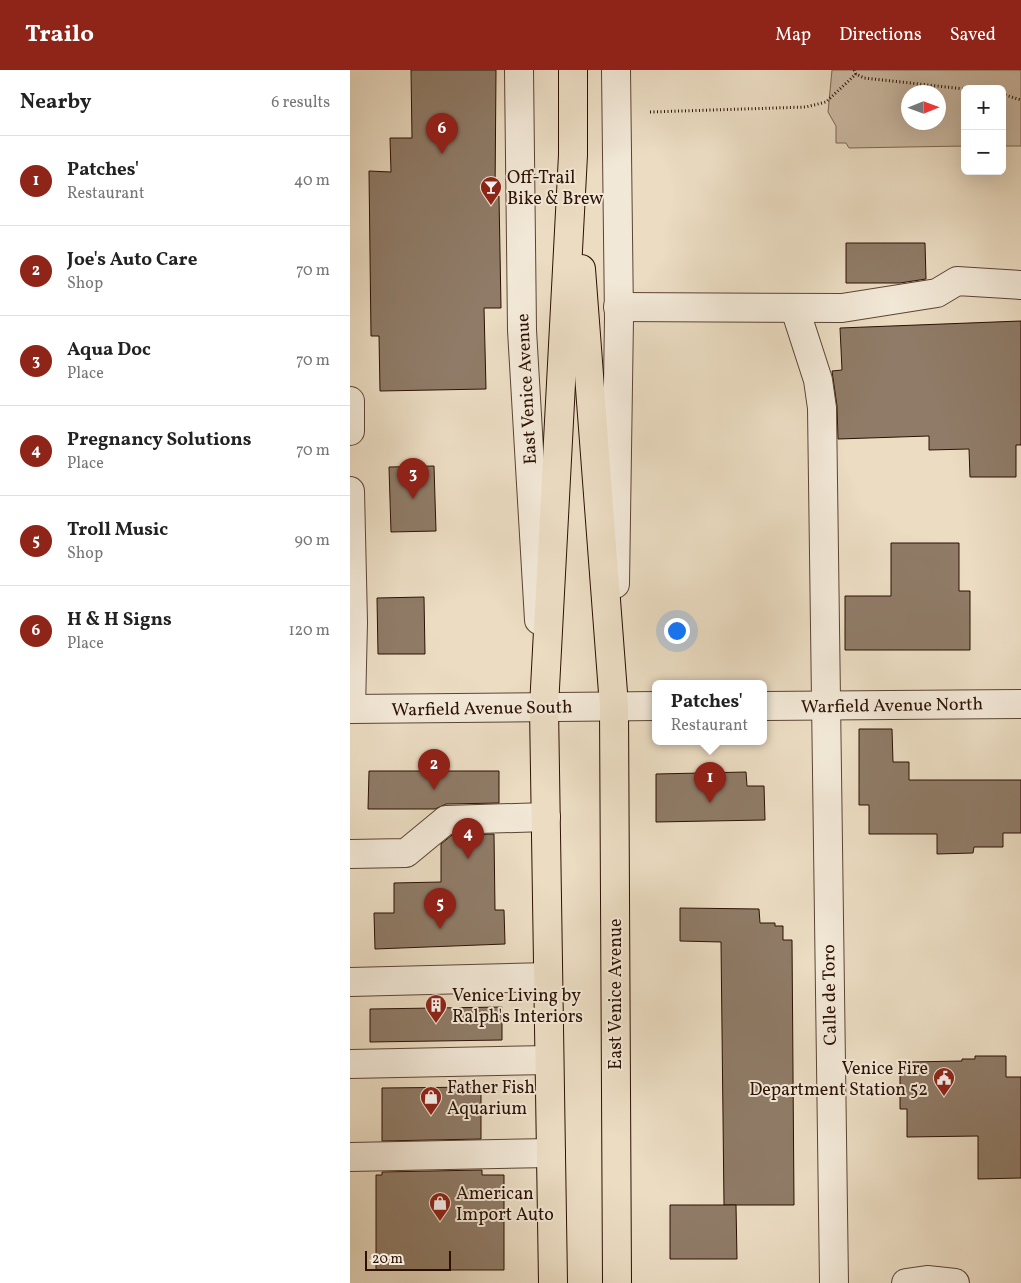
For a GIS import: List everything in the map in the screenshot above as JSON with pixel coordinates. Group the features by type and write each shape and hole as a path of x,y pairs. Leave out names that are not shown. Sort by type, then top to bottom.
{"main road":[{"name":"East Venice Avenue","path":"553,1283 544,707 573,155 573,70"},
{"name":"East Venice Avenue","path":"573,155 614,706 617,1283"}],"street":[{"name":"East Venice Avenue","path":"519,70 522,330 544,707"},
{"name":"East Venice Avenue","path":"614,706 618,307 616,70"},
{"path":"618,307 842,308 937,293 958,281 1021,285"},
{"name":"Calle de Toro","path":"794,309 818,380 822,408 834,1283"},
{"path":"350,401 350,431"},
{"path":"350,491 353,622 351,709"},
{"name":"Warfield Avenue North","path":"767,706 1021,704"},
{"name":"Warfield Avenue South","path":"351,709 614,706"},
{"path":"614,706 652,706"},
{"path":"350,854 406,853 446,820 546,817"},
{"path":"350,982 548,977"},
{"path":"350,1064 549,1060"},
{"path":"350,1157 551,1153"},
{"path":"906,1283 927,1280 955,1283"}],"path":[{"path":"854,70 856,74 879,80 961,89"},
{"path":"650,112 806,107 826,102 856,74"},
{"path":"1006,95 1021,100"}],"shaded area":[{"path":"832,70 1021,70 1021,146 1006,146 1006,85 961,85 961,146 849,148 846,143 836,143 836,126 828,112"}],"building":[{"path":"411,70 496,70 495,196 499,196 501,308 484,308 486,389 380,391 379,336 371,336 369,171 391,172 390,138 412,138"},
{"path":"846,243 925,243 926,279 900,283 846,283"},
{"path":"1021,321 1021,445 1016,445 1016,477 970,477 969,449 929,450 929,436 838,439 837,406 832,371 842,370 840,328"},
{"path":"434,466 436,531 391,532 389,467"},
{"path":"891,543 959,543 959,591 970,591 970,650 845,650 845,596 891,596"},
{"path":"424,597 425,654 378,654 377,598"},
{"path":"859,729 892,729 893,762 909,762 909,780 1021,780 1021,833 1003,833 1003,847 974,847 973,853 937,854 937,834 869,834 869,805 859,805"},
{"path":"369,771 499,771 499,803 446,804 435,809 368,809"},
{"path":"746,772 747,786 764,786 765,820 656,822 656,774"},
{"path":"494,834 495,910 504,910 505,944 375,949 374,913 394,913 394,883 441,882 441,844 452,835"},
{"path":"680,908 759,909 760,923 775,923 775,926 783,926 783,940 792,940 794,1205 724,1205 721,942 680,941"},
{"name":"Venice Living by Ralph's Interiors","path":"502,1007 502,1040 370,1042 370,1009"},
{"path":"975,1056 1006,1056 1006,1077 1021,1077 1021,1178 978,1179 978,1136 907,1137 907,1109 900,1109 900,1073 910,1073 910,1062 962,1061 962,1059 975,1059"},
{"name":"Father Fish Aquarium","path":"481,1087 481,1139 382,1141 382,1088"},
{"name":"American Import Auto","path":"482,1170 482,1175 504,1175 504,1270 376,1270 376,1175 382,1175 382,1172"},
{"path":"670,1205 736,1205 737,1259 670,1259"}],"place":[{"name":"H & H Signs","path":"442,154"},
{"name":"Off-Trail Bike & Brew","path":"491,206"},
{"name":"Aqua Doc","path":"413,499"},
{"name":"Joe's Auto Care","path":"434,790"},
{"name":"Patches'","path":"710,803"},
{"name":"Pregnancy Solutions","path":"468,859"},
{"name":"Troll Music","path":"440,929"},
{"name":"Venice Living by Ralph's Interiors","path":"436,1024"},
{"name":"Venice Fire Department Station 52","path":"944,1097"},
{"name":"Father Fish Aquarium","path":"431,1116"},
{"name":"American Import Auto","path":"440,1222"}]}
